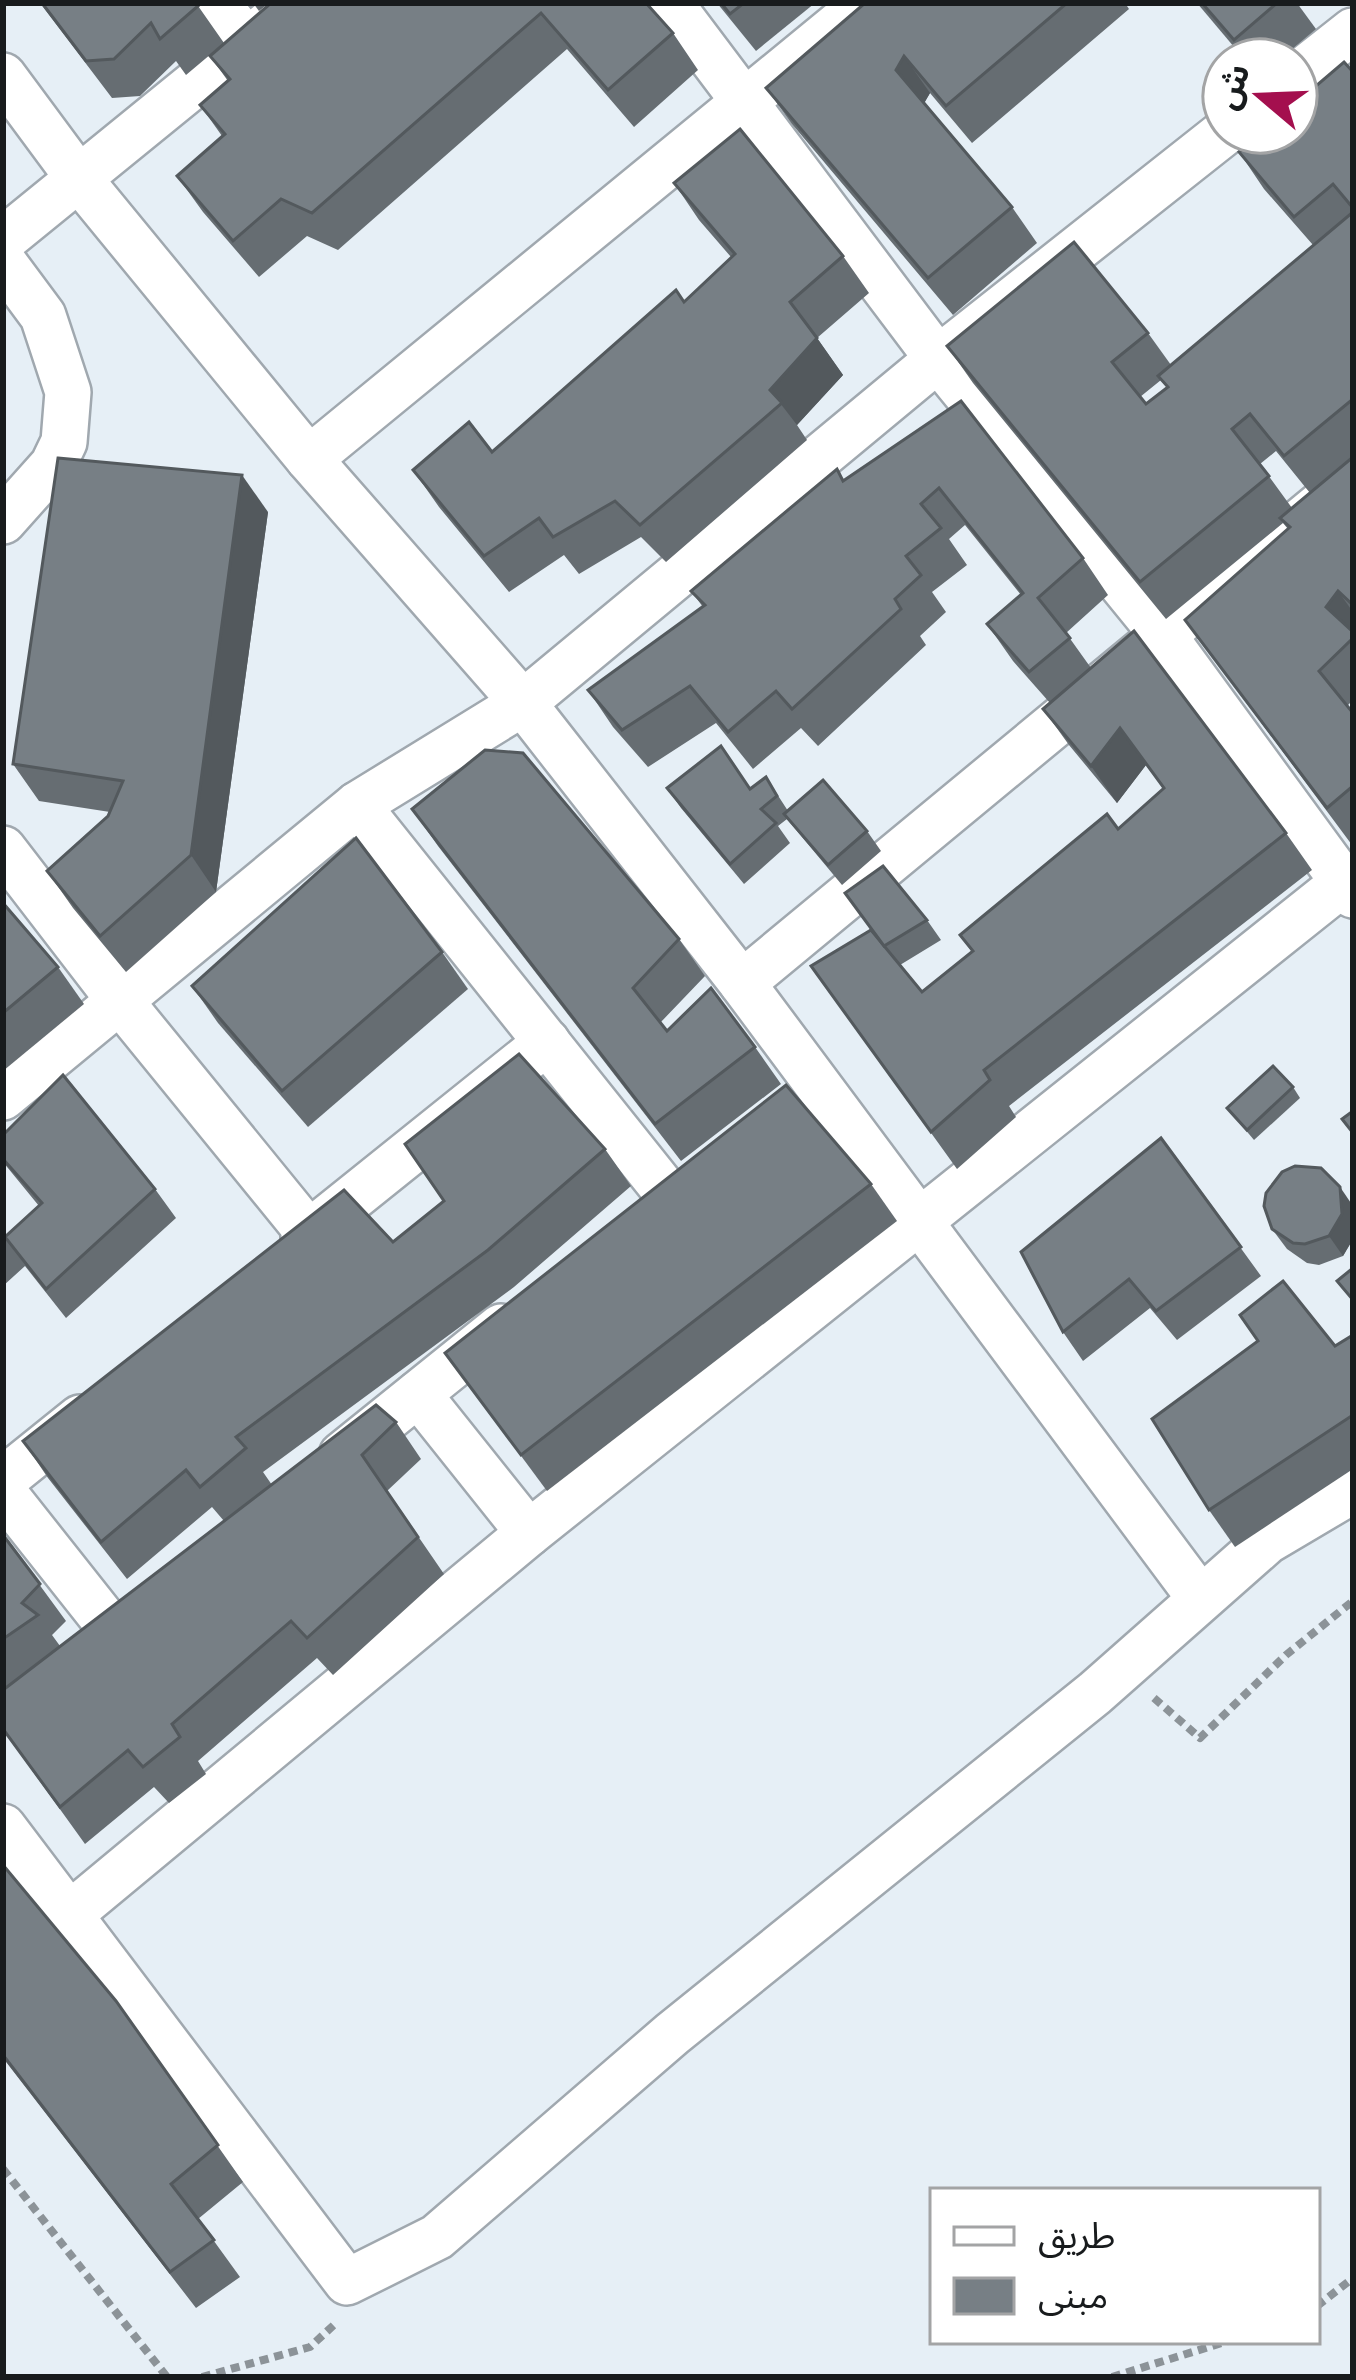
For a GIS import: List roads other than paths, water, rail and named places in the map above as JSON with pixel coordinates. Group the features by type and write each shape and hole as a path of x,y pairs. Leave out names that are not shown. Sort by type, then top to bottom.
{"street":[{"path":"217,3 246,40"},
{"path":"3,240 294,3"},
{"path":"69,1915 530,1532 917,1222 1350,885 1162,635 938,359 670,3"},
{"path":"309,459 865,3"},
{"path":"1320,52 1346,26"},
{"path":"3,76 80,180 309,459 523,703 742,983 1200,1598"},
{"path":"3,1097 357,805 523,703 938,359 1200,152"},
{"path":"3,262 43,316 68,392 64,442 53,465 3,521"},
{"path":"742,983 1353,478"},
{"path":"357,805 667,1192"},
{"path":"3,849 119,1001 309,1233"},
{"path":"273,1262 547,1042"},
{"path":"775,1106 810,1078"},
{"path":"632,1221 703,1164"},
{"path":"312,1479 525,1307"},
{"path":"3,1480 111,1393"},
{"path":"418,1394 530,1532"},
{"path":"3,1827 347,2282 437,2237 673,2034 1121,1670 1268,1541 1353,1490"},
{"path":"3,1492 117,1636"},
{"path":"79,1663 153,1607"}]}
